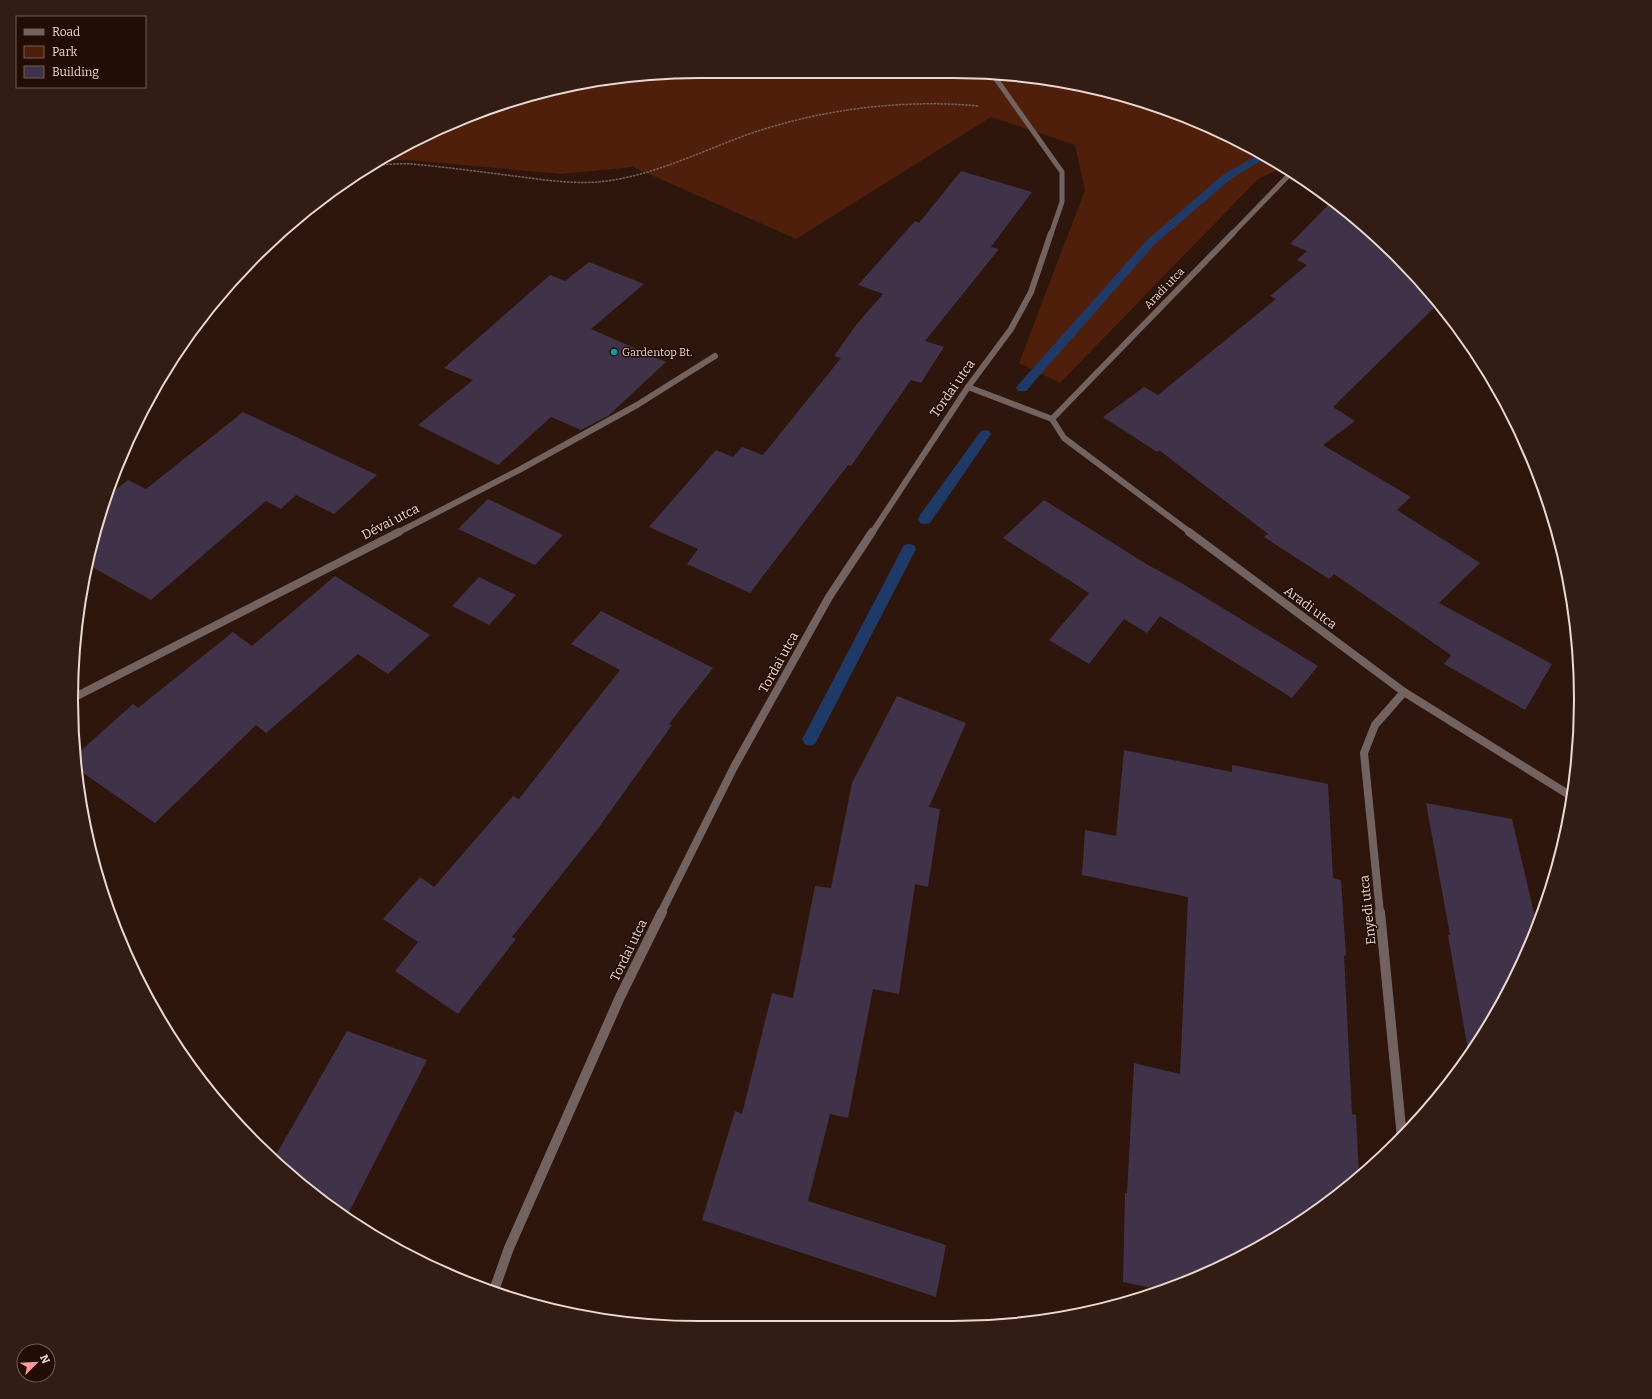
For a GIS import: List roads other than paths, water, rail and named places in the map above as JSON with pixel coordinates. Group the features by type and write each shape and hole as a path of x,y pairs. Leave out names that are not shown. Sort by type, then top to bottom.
{"street":[{"name":"Tordai utca","path":"495,1286 509,1248 620,997 734,767 829,597 968,387 1011,329 1030,292 1062,202 1062,172 996,79"},
{"name":"Aradi utca","path":"1288,176 1052,419 1064,438 1404,692 1567,793"},
{"name":"Dévai utca","path":"78,695 519,470 637,405 715,356"},
{"path":"968,387 1052,419"},
{"name":"Enyedi utca","path":"1401,1129 1364,753 1375,725 1404,692"}],"waterway":[{"path":"1022,388 1151,242 1228,176 1258,159"},
{"path":"925,519 985,434"},
{"path":"810,739 909,549"}],"place":[{"name":"Gardentop Bt.","path":"614,352"}]}
